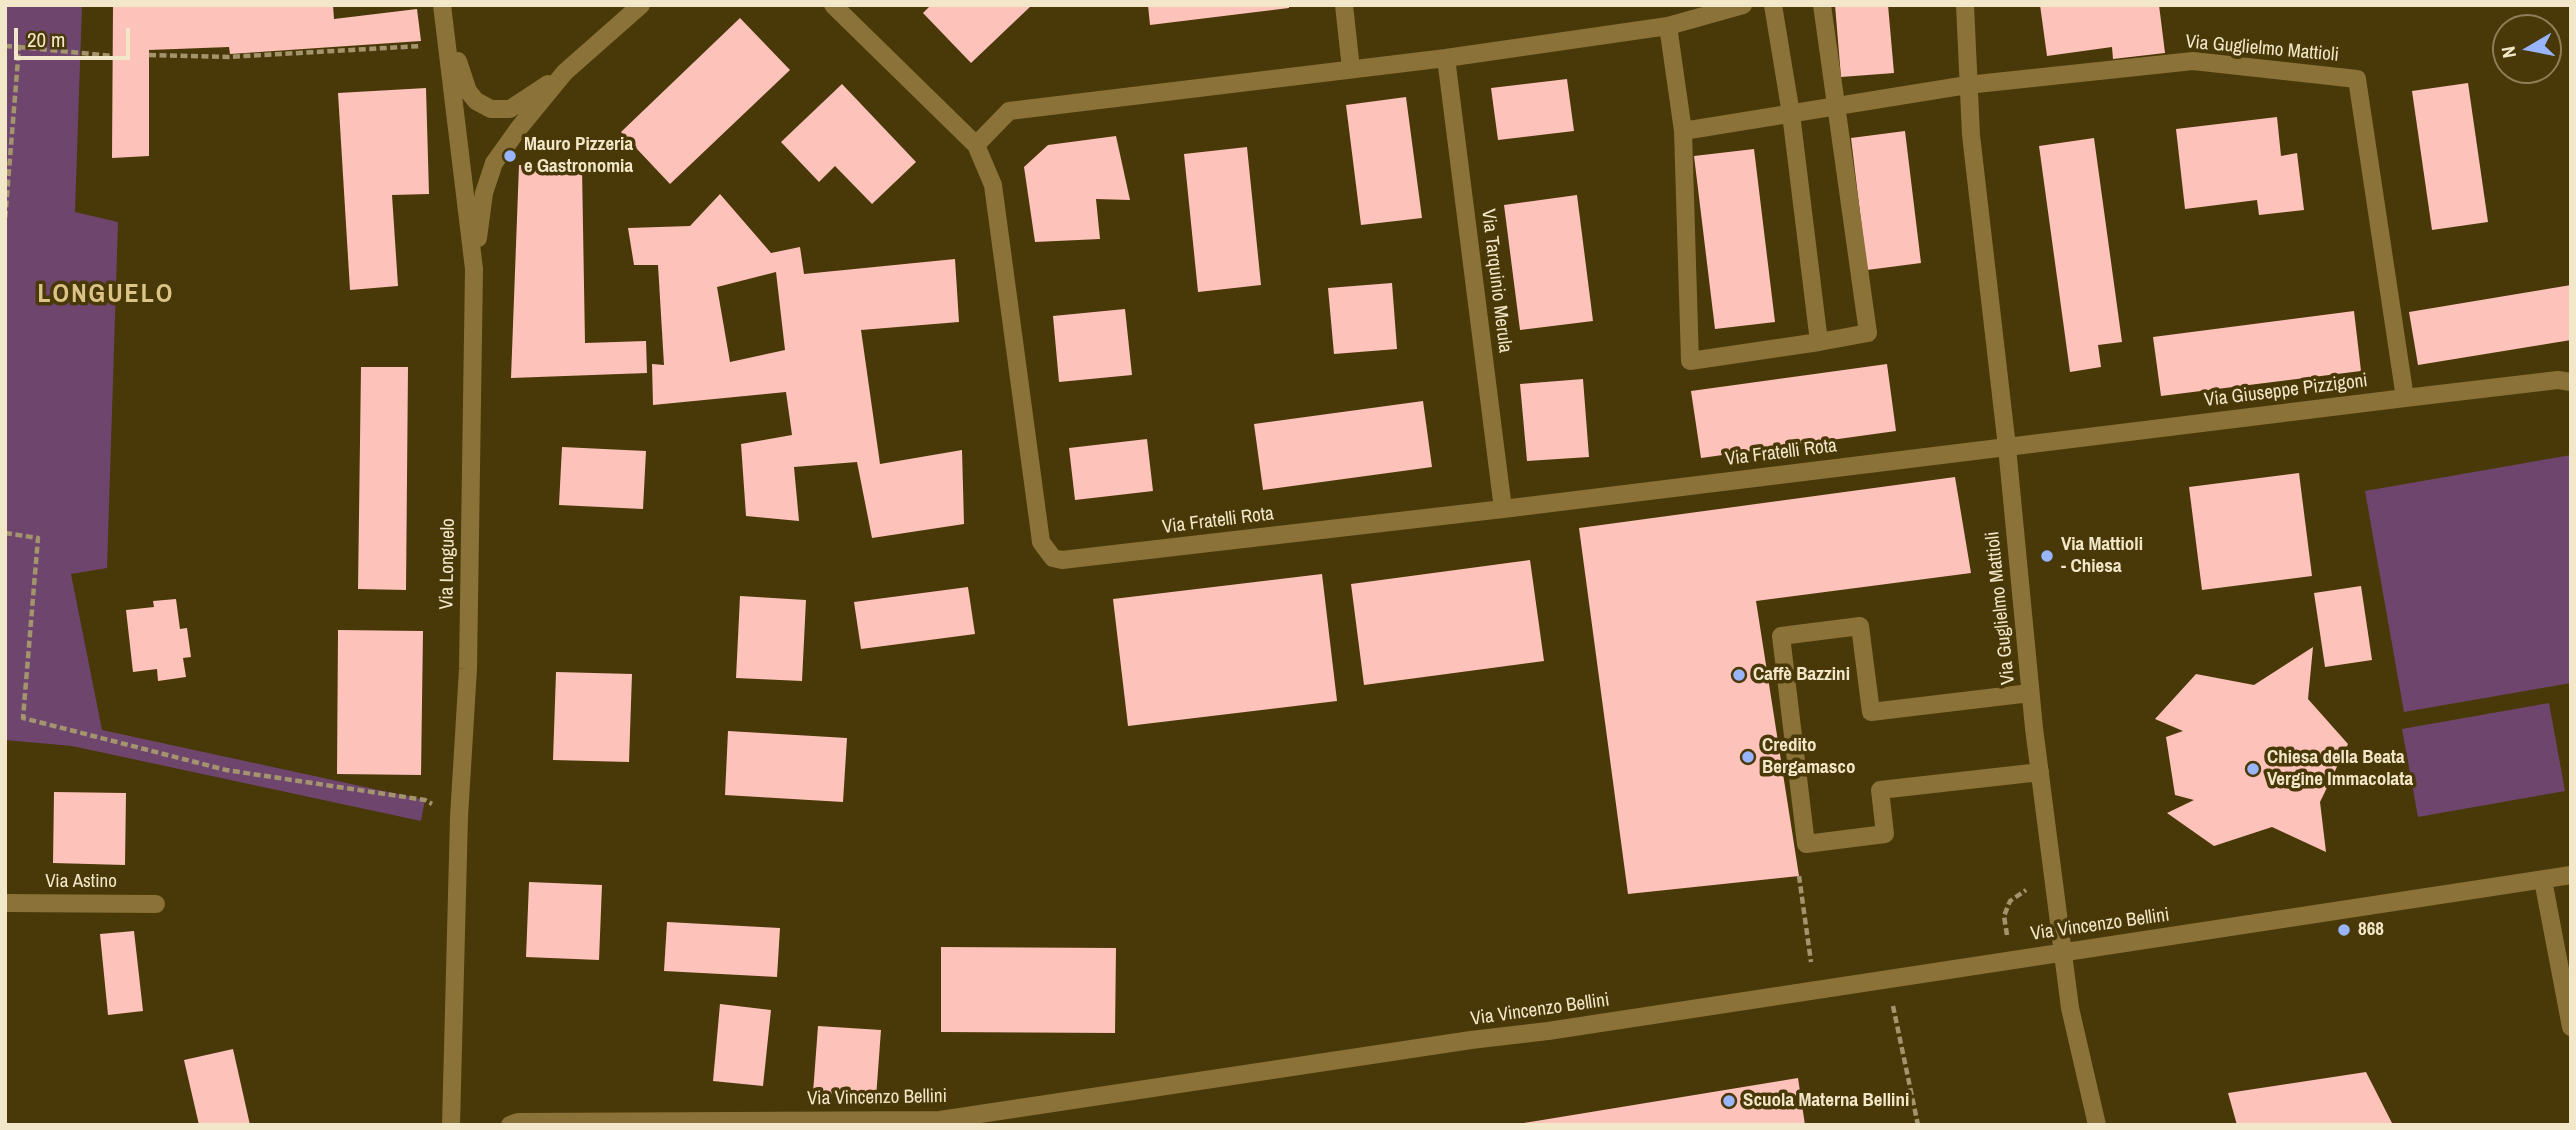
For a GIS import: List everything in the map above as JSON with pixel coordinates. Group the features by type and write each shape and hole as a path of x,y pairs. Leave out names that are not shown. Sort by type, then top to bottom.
{"street":[{"path":"443,8 468,91 476,101 491,109 510,109 565,72 641,5"},
{"name":"Via Fratelli Rota","path":"833,5 976,145 993,185 1041,542 1053,558 1062,560 1503,509 2007,447"},
{"path":"1344,5 1351,69"},
{"path":"976,145 1009,111 1447,58 1668,26 1743,5"},
{"path":"1773,5 1791,114 1819,342"},
{"path":"1668,26 1683,131 1690,361 1867,333 1838,106 1822,5"},
{"name":"Via Guglielmo Mattioli","path":"1965,5 1967,85 2007,447 2030,693 2070,1008 2097,1125"},
{"name":"Via Longuelo","path":"443,8 474,269 468,669 459,817 451,1125"},
{"name":"Via Tarquinio Merula","path":"1447,58 1503,509"},
{"name":"Via Guglielmo Mattioli","path":"1967,85 2193,61 2357,79 2405,398"},
{"path":"474,269 484,192 494,163 565,72"},
{"path":"1683,131 1967,85"},
{"name":"Via Giuseppe Pizzigoni","path":"2007,447 2558,380 2571,382"},
{"path":"2030,693 1871,712 1860,626 1781,636 1806,844 1885,834 1880,790 2040,772"},
{"name":"Via Vincenzo Bellini","path":"510,1125 518,1122 940,1121 2571,875"},
{"path":"2543,880 2571,1027"},
{"name":"Via Astino","path":"5,903 156,904"}],"path":[{"path":"5,46 112,56"},
{"path":"149,55 228,57 425,46"},
{"path":"5,220 19,47"},
{"path":"5,533 38,538 23,718 226,770 425,800 459,817"},
{"path":"1799,876 1816,990"},
{"path":"1887,978 1918,1125"}],"shaded area":[{"path":"5,5 82,5 75,212 118,222 107,568 71,574 102,730 425,800 421,821 72,746 5,740"},
{"path":"2571,455 2571,683 2404,712 2365,491"},
{"path":"2549,703 2565,791 2418,817 2402,729"}],"building":[{"path":"113,5 333,5 334,19 417,9 421,41 230,54 229,47 149,50 149,156 112,158"},
{"path":"931,5 1032,5 971,63 923,13"},
{"path":"1148,5 1289,5 1289,8 1150,25"},
{"path":"1835,5 1888,5 1894,73 1841,77"},
{"path":"2040,5 2159,5 2165,53 2113,59 2112,47 2047,56"},
{"path":"740,18 790,70 670,184 621,132"},
{"path":"1567,79 1574,131 1498,140 1491,88"},
{"path":"2468,83 2488,222 2432,230 2412,91"},
{"path":"842,84 916,162 872,204 835,166 819,182 781,142"},
{"path":"426,88 429,194 392,195 398,286 350,290 338,93"},
{"path":"1406,97 1422,218 1361,225 1346,105"},
{"path":"2277,117 2281,156 2297,153 2304,210 2259,215 2257,200 2185,209 2176,129"},
{"path":"1905,131 1921,263 1867,270 1851,138"},
{"path":"1116,136 1130,200 1096,199 1100,239 1035,242 1024,167 1048,145"},
{"path":"2094,138 2122,342 2098,345 2101,367 2070,372 2039,146"},
{"path":"1247,147 1261,285 1198,292 1184,154"},
{"path":"1754,149 1775,322 1715,329 1694,156"},
{"path":"519,165 582,168 585,343 646,341 647,373 511,378"},
{"path":"720,194 771,253 800,247 804,274 955,259 959,322 861,330 880,464 962,450 964,524 872,538 857,462 794,467 799,521 746,516 741,444 792,435 786,392 653,405 652,364 664,365 658,265 634,265 628,228 690,226","holes":["776,272 785,350 730,362 717,287"]},
{"path":"1577,195 1593,321 1520,330 1504,205"},
{"path":"1392,283 1397,349 1334,354 1328,288"},
{"path":"2571,285 2571,340 2418,365 2409,312"},
{"path":"1125,309 1132,375 1059,382 1053,316"},
{"path":"2354,311 2361,371 2161,396 2153,337"},
{"path":"1887,364 1896,431 1701,458 1691,391"},
{"path":"361,367 408,367 406,590 358,589"},
{"path":"1583,379 1589,457 1527,461 1520,384"},
{"path":"1423,401 1432,467 1263,490 1254,424"},
{"path":"1147,439 1153,491 1075,500 1069,448"},
{"path":"562,447 646,451 643,509 559,505"},
{"path":"2299,473 2312,576 2202,590 2189,487"},
{"path":"1955,477 1971,573 1756,601 1799,876 1628,894 1579,528"},
{"path":"1530,560 1544,661 1364,685 1351,584"},
{"path":"1322,574 1337,701 1128,726 1113,599"},
{"path":"2361,586 2372,660 2325,667 2314,593"},
{"path":"968,587 975,634 861,649 854,602"},
{"path":"740,596 806,600 802,681 736,678"},
{"path":"176,599 180,629 187,628 191,657 183,658 186,677 158,681 157,669 133,672 126,610 154,607 153,601"},
{"path":"338,630 423,631 421,775 337,774"},
{"name":"Chiesa della Beata Vergine Immacolata","path":"2313,647 2308,699 2348,744 2320,802 2326,852 2272,827 2214,846 2167,813 2194,800 2175,795 2166,737 2183,731 2155,719 2196,674 2254,685"},
{"path":"556,672 632,674 629,762 553,760"},
{"path":"728,731 847,738 843,802 725,795"},
{"path":"54,792 126,793 125,865 53,863"},
{"path":"529,882 602,885 599,960 526,957"},
{"path":"667,922 780,928 777,977 664,971"},
{"path":"134,931 143,1011 108,1015 100,934"},
{"path":"941,947 1116,948 1115,1033 941,1032"},
{"path":"720,1004 771,1010 763,1086 713,1081"},
{"path":"818,1026 881,1030 876,1098 813,1093"},
{"path":"233,1049 250,1125 199,1125 184,1060"},
{"path":"2366,1072 2393,1125 2237,1125 2228,1093"},
{"name":"Scuola Materna Bellini","path":"1798,1078 1805,1125 1524,1125 1524,1123"}],"place":[{"name":"Mauro Pizzeria e Gastronomia","path":"510,156"},
{"name":"Via Mattioli - Chiesa","path":"2047,556"},
{"name":"Caffè Bazzini","path":"1739,675"},
{"name":"Credito Bergamasco","path":"1748,757"},
{"name":"Chiesa della Beata Vergine Immacolata","path":"2253,769"},
{"name":"868","path":"2344,930"},
{"name":"Scuola Materna Bellini","path":"1729,1101"}],"district":[{"name":"LONGUELO","path":"106,295"}]}
